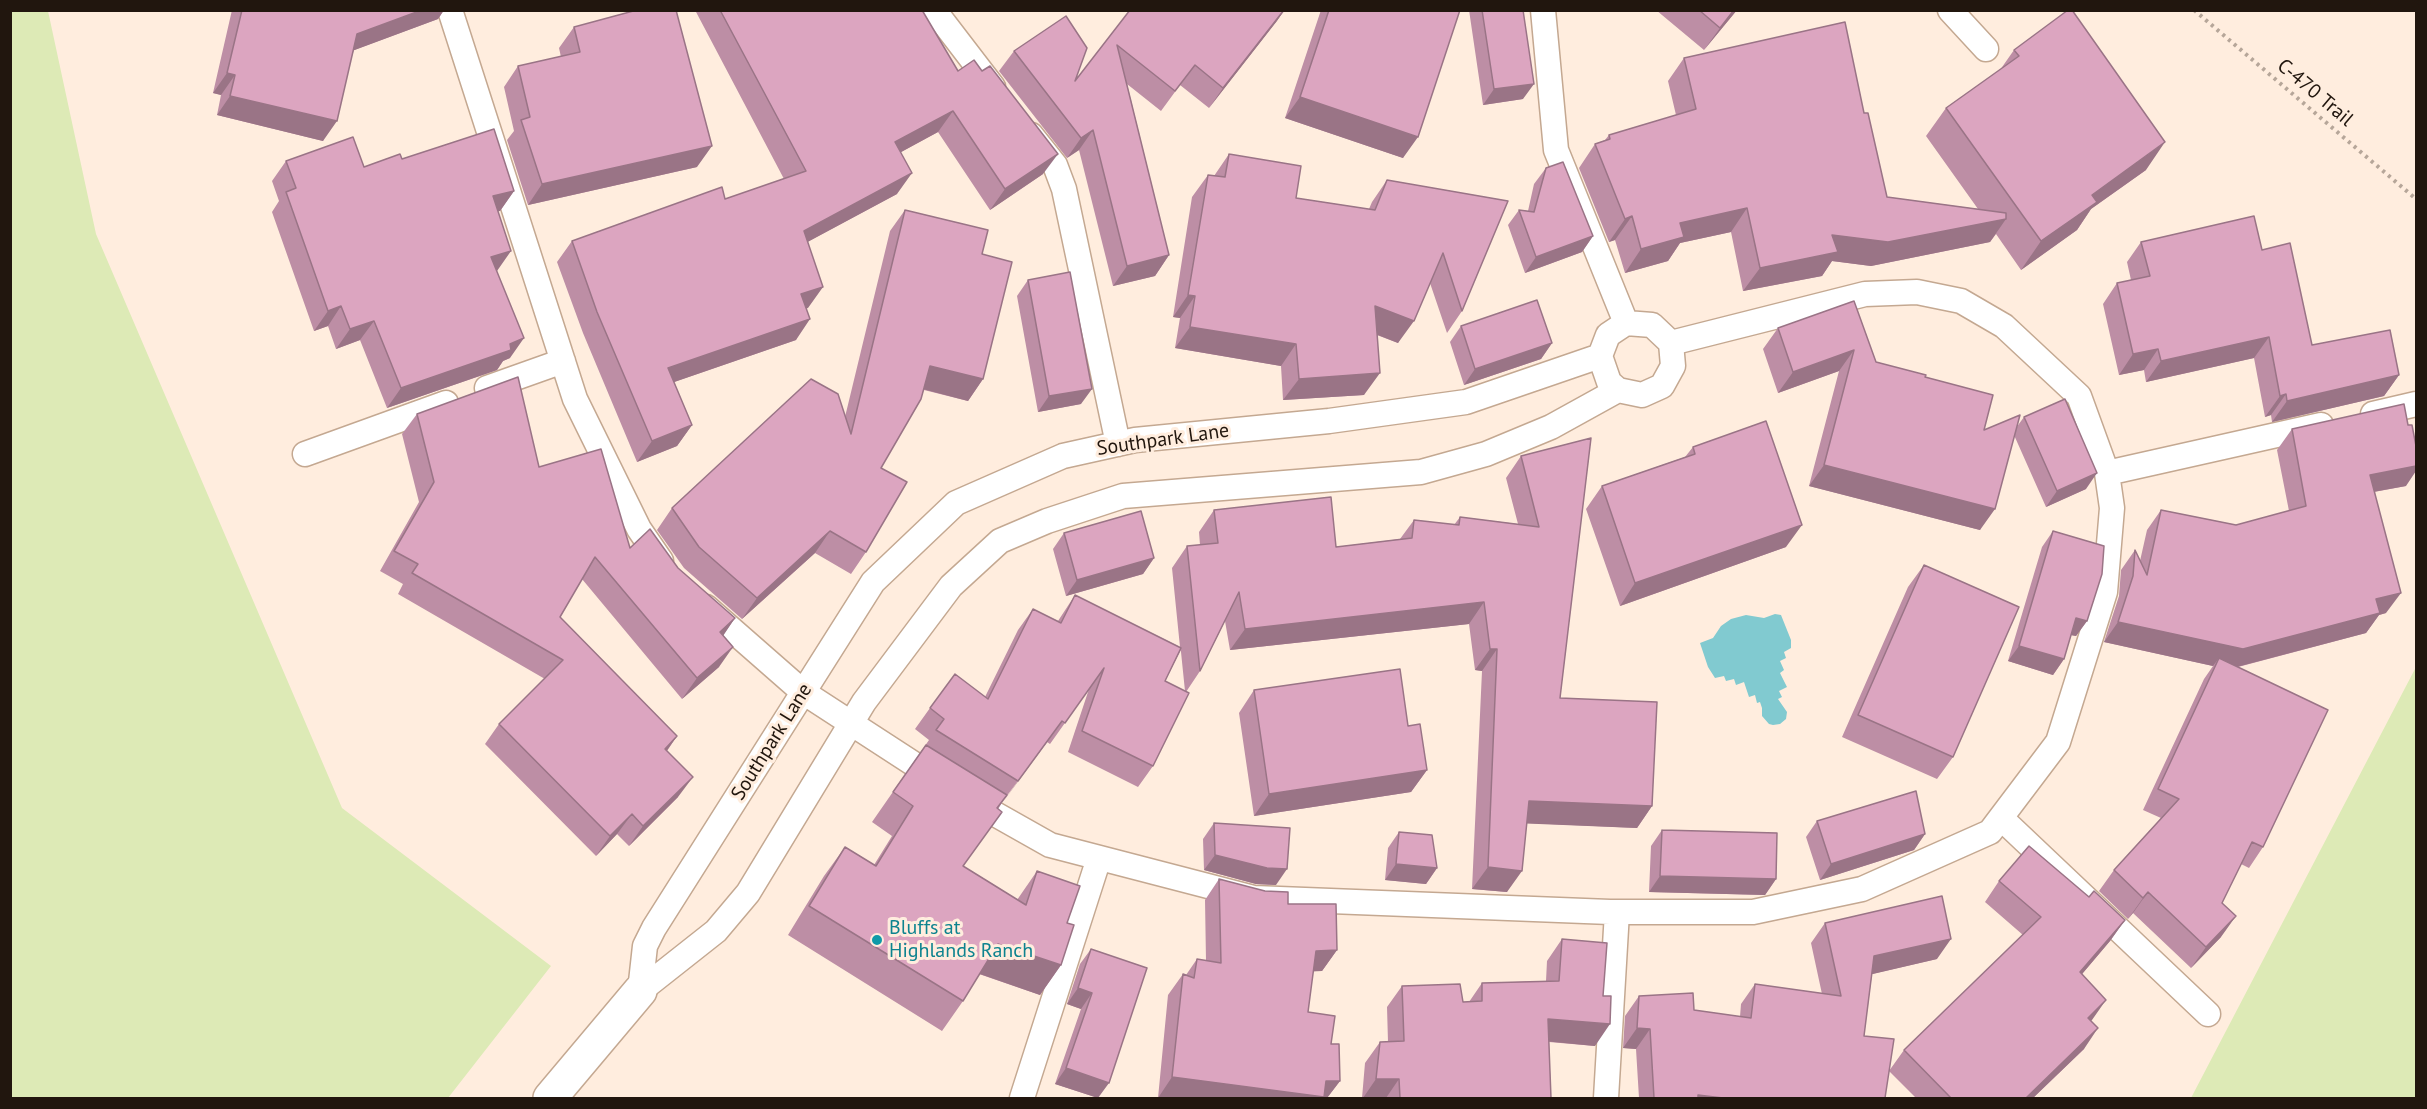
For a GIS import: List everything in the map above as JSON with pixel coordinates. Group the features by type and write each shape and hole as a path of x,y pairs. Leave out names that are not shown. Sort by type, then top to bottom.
{"street":[{"path":"550,1098 640,991"}],"lane":[{"path":"450,10 576,399 639,529 682,586 803,692 973,801 1050,845 1254,898 1617,912 1753,912 1862,889 1990,832 2058,742 2105,592 2112,508 2107,473 2079,396 2004,326 1961,301 1917,292 1865,294 1671,343"},
{"path":"934,10 1054,165 1064,189 1118,444"},
{"path":"1543,10 1556,150 1626,323"},
{"path":"1950,10 1986,49"},
{"path":"1626,323 1652,325 1671,343 1673,366 1662,387 1642,395 1618,390 1609,382 1600,356 1608,335 1626,323"},
{"name":"Southpark Lane","path":"640,991 645,946 654,928 873,582 956,503 1063,456 1135,440 1329,421 1466,402 1600,356"},
{"path":"304,454 563,361"},
{"path":"640,991 716,932 748,893 864,702 951,586 1000,541 1047,521 1123,496 1421,472 1486,454 1530,436 1618,390"},
{"path":"2107,473 2416,404"},
{"path":"2001,818 2208,1014"},
{"path":"1022,1098 1099,858"},
{"path":"1606,1098 1617,912"}],"path":[{"name":"C-470 Trail","path":"2194,10 2416,199"}],"green space":[{"path":"10,11 48,11 96,234 342,808 551,966 448,1098 11,1098"},
{"path":"2416,667 2416,1098 2191,1098"}],"water":[{"path":"1775,614 1781,615 1791,640 1791,648 1784,652 1786,658 1780,661 1784,670 1780,673 1787,687 1779,691 1782,697 1778,699 1787,712 1786,719 1780,724 1773,725 1762,716 1760,702 1757,703 1755,695 1749,697 1744,682 1736,685 1734,679 1726,681 1724,676 1715,678 1708,667 1700,643 1713,638 1721,626 1731,619 1746,615 1764,618"}],"building":[{"path":"242,10 422,10 357,34 337,121 230,96 235,75 227,73"},
{"path":"637,10 676,10 712,146 542,184 521,120 530,117 518,66 580,52 574,27"},
{"path":"720,10 922,10 958,71 974,60 982,71 990,66 1058,154 1005,189 953,111 895,142 912,173 804,231 823,287 801,294 810,319 668,368 692,425 652,441 597,312 572,241 722,187 725,199 806,171"},
{"path":"1130,10 1284,10 1223,88 1195,65 1175,91 1117,45 1169,255 1127,266 1093,130 1081,138 1014,51 1066,16 1087,48 1075,81"},
{"path":"1329,10 1460,10 1418,137 1300,97"},
{"path":"1482,10 1523,10 1534,84 1494,89"},
{"path":"1699,10 1734,10 1720,28"},
{"path":"2068,10 2072,10 2165,142 2092,195 2097,202 2041,241 1946,108 2019,56 2014,50"},
{"path":"1845,22 1864,113 1868,113 1887,197 2006,213 2006,219 1888,242 1832,235 1838,252 1760,268 1747,208 1680,223 1684,237 1641,249 1632,216 1625,219 1595,144 1610,139 1609,135 1696,109 1684,58"},
{"path":"494,129 514,191 493,196 511,251 491,257 524,338 510,344 511,350 401,388 374,321 350,329 341,306 328,311 286,192 296,188 286,161 353,137 364,167 400,154 402,159"},
{"path":"1229,154 1301,166 1296,198 1375,210 1387,180 1508,201 1462,311 1443,253 1414,321 1375,306 1380,373 1299,379 1296,344 1190,327 1195,296 1188,295 1208,175 1225,177"},
{"path":"1563,162 1593,236 1536,257 1519,210 1534,212 1546,168"},
{"path":"905,210 988,230 982,254 1012,262 983,379 930,366 921,399 881,468 907,482 866,552 830,531 757,598 699,547 672,508 811,379 838,394 851,434"},
{"path":"2254,216 2262,250 2290,243 2312,345 2390,330 2399,375 2287,401 2286,394 2280,396 2269,337 2161,361 2158,349 2133,354 2117,283 2150,276 2141,242"},
{"path":"1070,272 1092,389 1049,396 1028,280"},
{"path":"1537,300 1552,343 1475,369 1461,326"},
{"path":"1854,301 1876,362 1993,395 1984,430 2020,415 1995,509 1824,465 1854,350 1793,372 1778,328"},
{"path":"518,377 539,467 601,449 630,548 650,529 678,568 735,618 720,632 733,647 697,678 595,557 560,617 677,736 665,749 693,777 643,826 632,814 610,836 499,724 563,660 412,573 418,564 394,551 434,482 417,414"},
{"path":"2065,399 2097,473 2057,491 2024,417"},
{"path":"2404,404 2408,425 2412,425 2416,446 2416,466 2370,475 2401,593 2376,599 2380,613 2243,649 2118,622 2133,576 2135,550 2147,575 2161,510 2236,525 2306,506 2292,429"},
{"path":"1766,421 1802,525 1635,583 1602,486 1695,454 1693,447"},
{"path":"1591,438 1560,698 1657,702 1652,806 1529,801 1522,871 1488,867 1497,649 1490,649 1484,602 1245,629 1239,592 1200,671 1187,546 1218,543 1214,510 1331,497 1336,547 1412,538 1414,520 1459,525 1460,517 1539,527 1521,456"},
{"path":"1141,511 1154,558 1077,580 1064,533"},
{"path":"2053,531 2104,546 2102,574 2087,621 2076,618 2064,659 2019,646"},
{"path":"1924,565 2019,607 1953,757 1858,715"},
{"path":"1075,595 1181,648 1165,681 1189,693 1153,766 1082,731 1104,668 1065,723 1062,721 1018,781 936,730 944,719 930,708 955,674 988,699 1033,609 1061,623"},
{"path":"2219,658 2328,710 2263,847 2252,842 2222,903 2236,916 2206,947 2148,892 2143,898 2114,870 2179,799 2158,789"},
{"path":"1400,669 1408,726 1420,724 1427,770 1269,794 1254,690"},
{"path":"926,745 1007,795 997,808 1002,812 963,866 1026,905 1037,871 1080,886 1067,923 1074,925 1061,965 998,944 963,1001 809,906 845,847 876,866 913,806 893,792"},
{"path":"1916,791 1925,834 1831,864 1817,821"},
{"path":"1214,823 1290,828 1287,869 1267,868 1215,855"},
{"path":"1662,830 1777,833 1776,879 1660,876"},
{"path":"1399,832 1432,835 1437,868 1396,864"},
{"path":"2029,846 2089,897 2094,891 2125,920 2080,972 2106,1000 2088,1018 2098,1028 2026,1098 1951,1098 1904,1050 2041,917 1999,881"},
{"path":"1219,879 1265,891 1288,892 1288,904 1336,904 1337,950 1316,951 1308,1012 1335,1016 1331,1044 1339,1044 1340,1081 1326,1081 1324,1097 1172,1077 1183,974 1194,978 1197,959 1221,963"},
{"path":"1942,896 1951,939 1874,956 1864,1036 1894,1039 1885,1098 1723,1098 1698,1095 1698,1098 1654,1098 1650,1029 1637,1028 1639,996 1693,993 1694,1010 1751,1018 1755,984 1841,996 1825,923"},
{"path":"1562,939 1607,943 1603,996 1611,996 1610,1024 1548,1019 1551,1098 1400,1098 1399,1079 1376,1079 1380,1042 1404,1041 1402,986 1460,984 1463,1002 1482,1001 1482,983 1559,981"},
{"path":"1091,949 1147,968 1109,1083 1066,1068 1092,993 1078,988"}],"place":[{"name":"Bluffs at Highlands Ranch","path":"877,940"}]}
